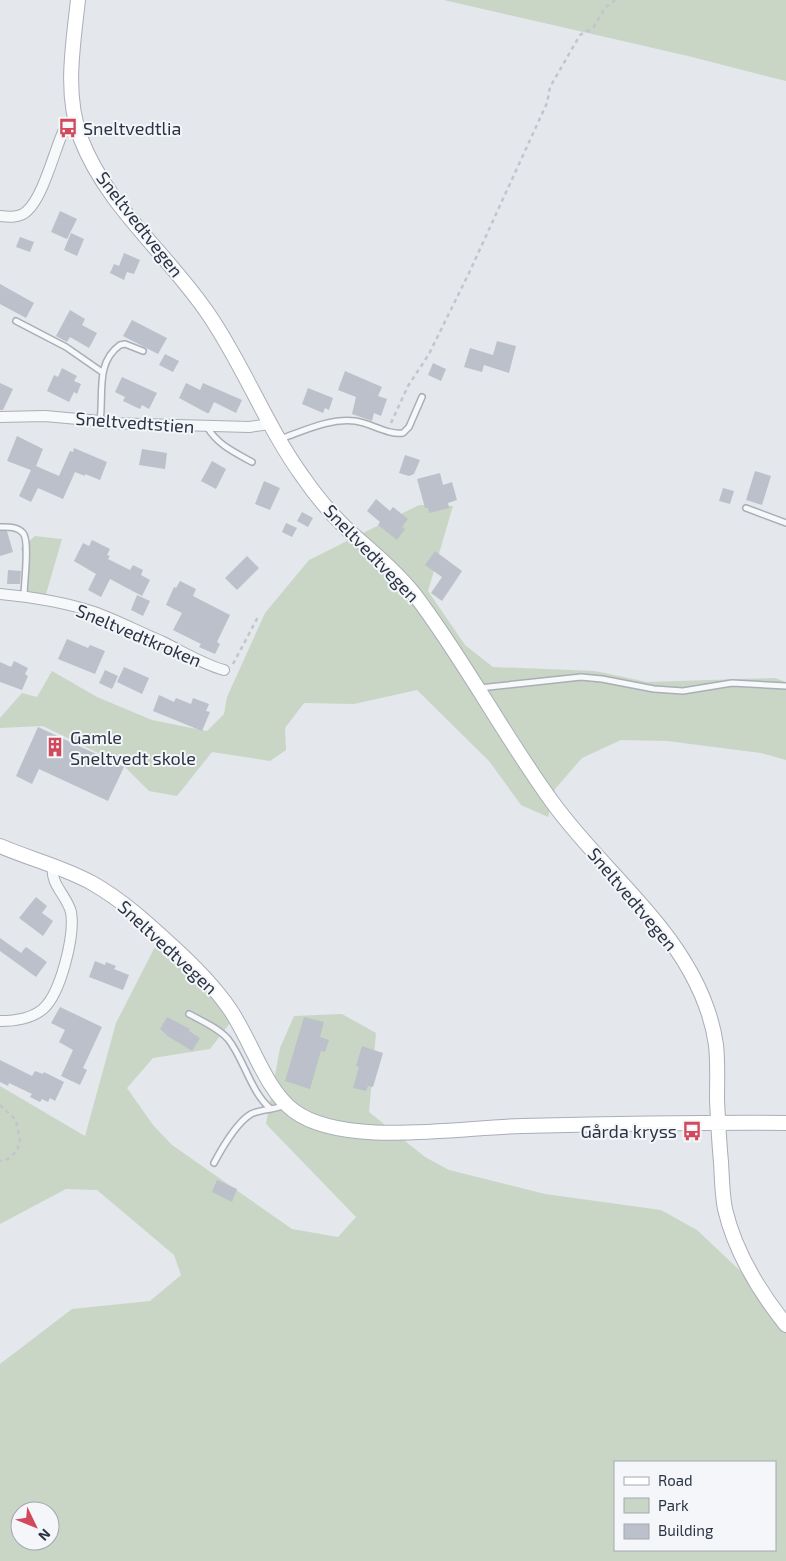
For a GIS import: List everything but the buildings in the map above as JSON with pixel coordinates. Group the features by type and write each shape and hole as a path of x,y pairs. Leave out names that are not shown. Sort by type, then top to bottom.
{"main road":[{"name":"Sneltvedtvegen","path":"0,846 84,879 116,898 138,915 190,962 216,991 245,1033 273,1087 295,1112 310,1120 352,1130 385,1132 520,1126 718,1123 717,1059 713,1027 703,997 689,968 658,924 556,807 522,760 477,688 414,594 388,566 325,506 301,474 279,440 234,355 208,312 106,185 88,155 76,123 72,104 71,86 78,0"},
{"path":"786,1123 718,1123 724,1200 733,1237 749,1269 774,1310 786,1325"}],"street":[{"path":"0,216 14,217 27,211 35,200 63,132 68,126 76,123"},
{"name":"Sneltvedtstien","path":"0,417 44,416 106,423 207,427 249,427 270,424"},
{"name":"Sneltvedtkroken","path":"0,594 24,596 96,612 207,664 224,670"},
{"path":"0,1021 26,1018 39,1012 49,1002 60,979 69,947 71,914 68,901 55,882 52,871 53,867"}],"lane":[{"path":"16,321 66,347 102,372"},
{"path":"100,421 102,372 106,360 120,345 125,344 143,351"},
{"path":"279,440 322,424 338,421 354,421 400,434 408,430 422,397"},
{"path":"207,427 213,437 225,447 252,462"},
{"path":"746,508 786,523"},
{"path":"0,527 13,527 20,530 26,540 24,596"},
{"path":"477,688 581,676 654,689 683,691 732,683 786,686"},
{"path":"189,1014 218,1031 228,1040 261,1098 271,1108"},
{"path":"214,1162 232,1132 251,1114 287,1104"}],"path":[{"path":"387,430 408,386 429,354 457,297 547,103 550,87 580,35 593,28 605,8 615,0"},
{"path":"224,670 231,668 259,615"},
{"path":"0,1105 16,1120 20,1139 17,1151 8,1159 0,1161"}],"green space":[{"path":"444,0 786,0 786,81 688,56"},
{"path":"419,505 453,506 428,591 465,645 493,667 595,671 647,682 775,678 786,682 786,760 761,753 667,741 621,740 582,758 555,789 548,817 521,805 489,761 417,690 354,704 304,703 285,728 286,750 270,761 212,752 177,796 149,791 123,765 43,726 0,728 0,718 22,693 37,697 52,671 97,697 152,720 207,731 224,714 227,697 265,613 309,560"},
{"path":"35,536 62,539 44,601 22,598 25,563 21,548"},
{"path":"162,933 220,999 230,1023 210,1049 153,1058 127,1088 153,1125 172,1145 292,1229 338,1237 356,1217 266,1124 280,1048 294,1016 342,1014 376,1033 369,1112 425,1157 449,1170 545,1194 661,1210 697,1230 786,1314 786,1561 0,1561 0,1364 72,1309 150,1301 181,1275 174,1255 97,1190 66,1189 0,1224 0,1086 85,1136 116,1023"}],"place":[{"name":"Sneltvedtlia","path":"68,128"},
{"name":"Gamle Sneltvedt skole","path":"55,747"},
{"name":"Gårda kryss","path":"692,1131"}]}
